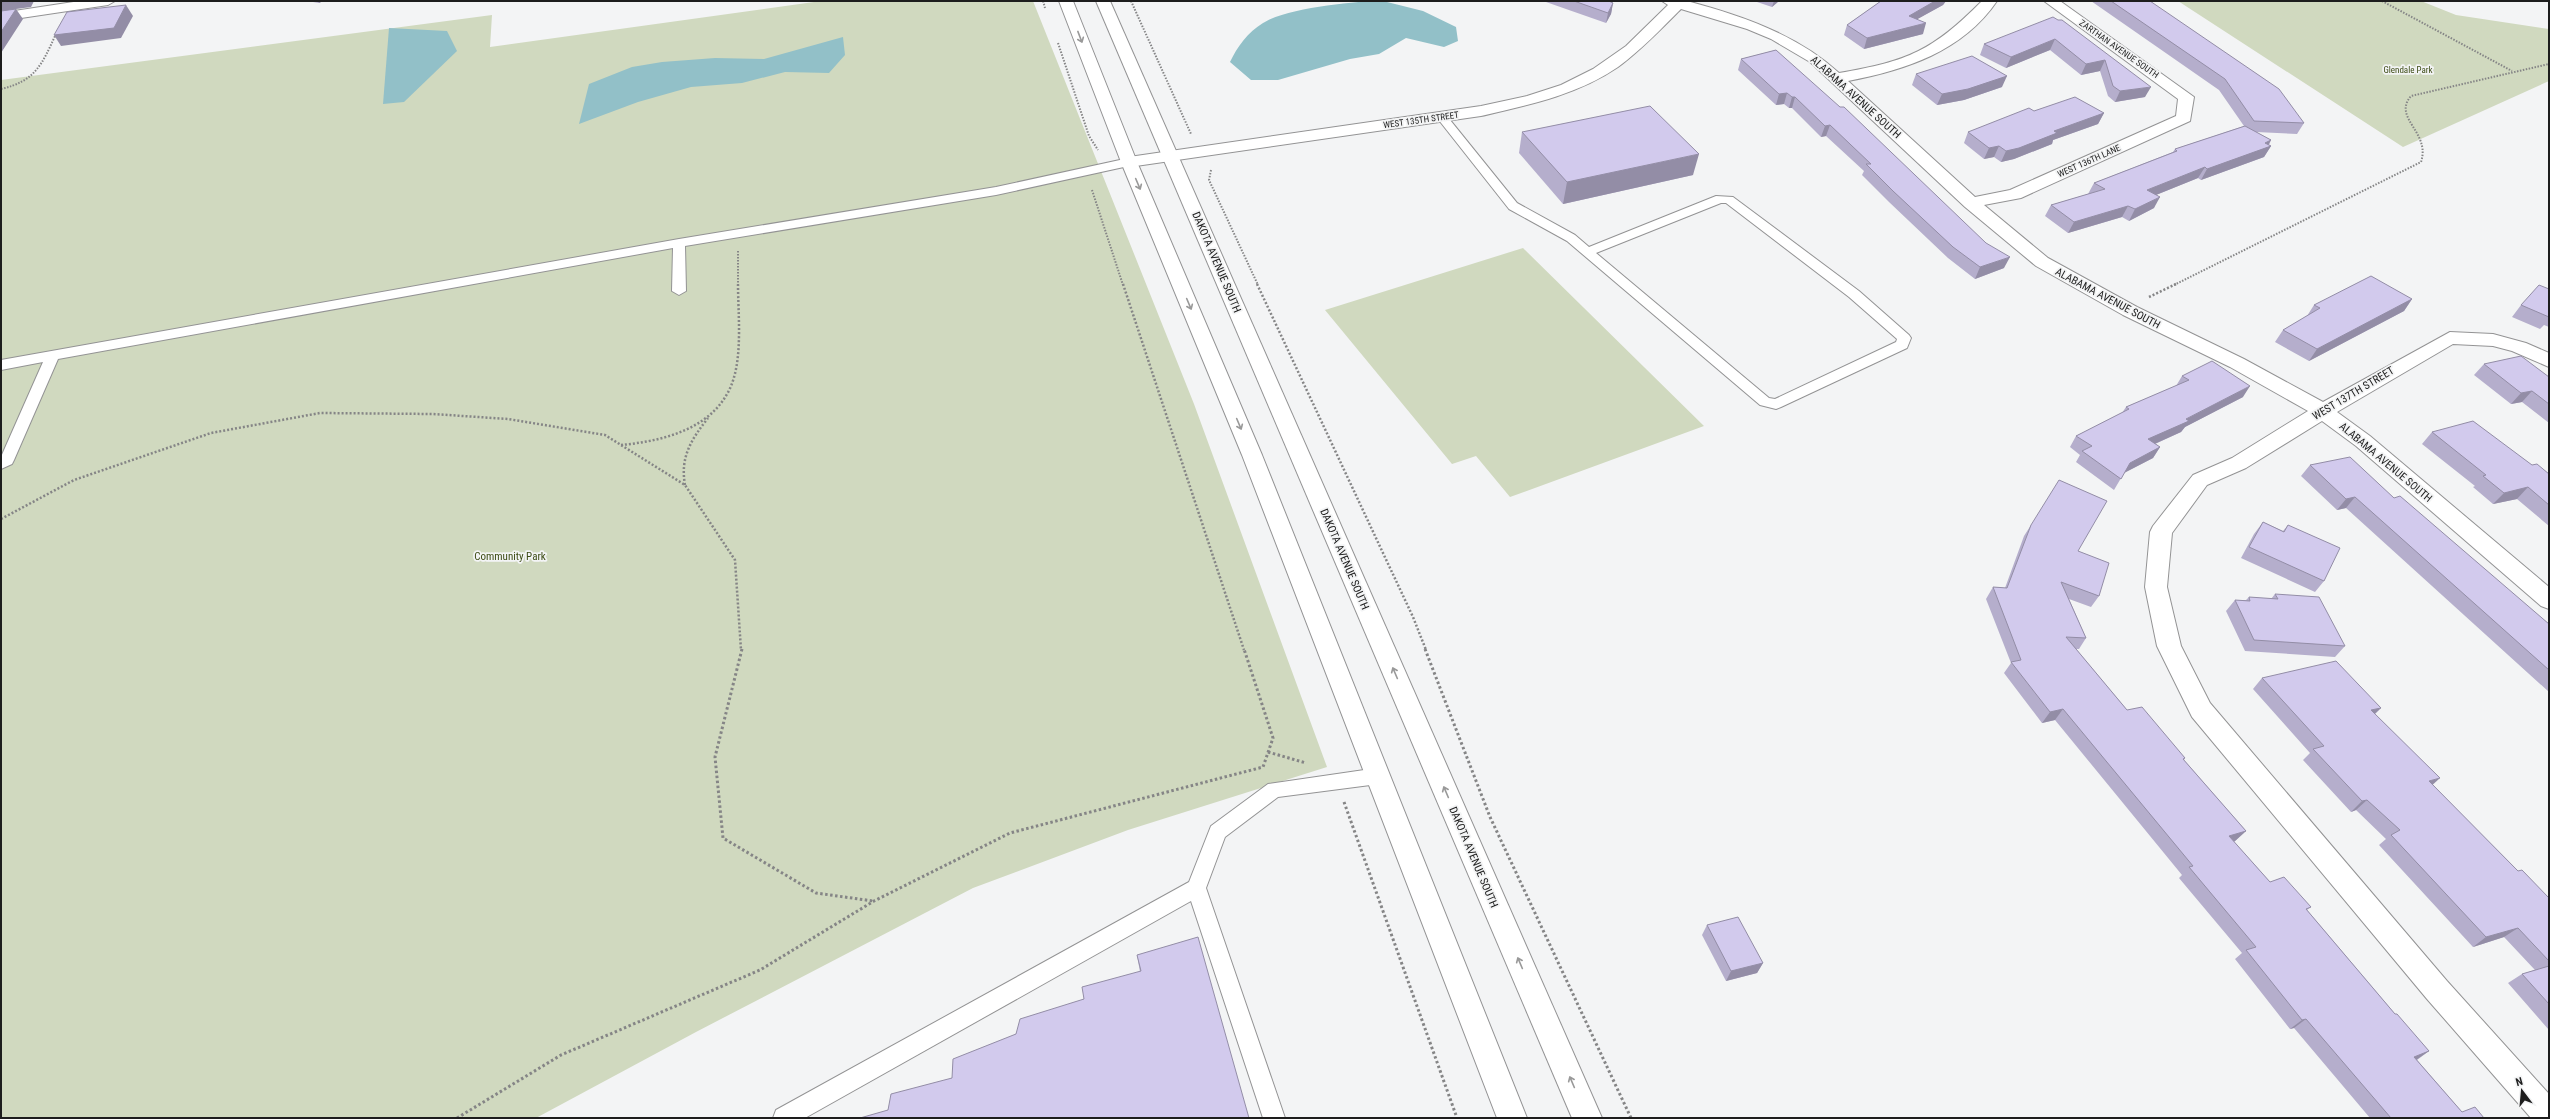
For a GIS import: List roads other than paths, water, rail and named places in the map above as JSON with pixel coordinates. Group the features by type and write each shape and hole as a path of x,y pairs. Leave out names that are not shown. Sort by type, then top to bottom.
{"street":[{"path":"1,17 108,1"},
{"path":"1066,1 1129,162 1252,455 1512,1118"},
{"name":"DAKOTA AVENUE SOUTH","path":"1103,1 1588,1118"},
{"path":"1838,78 1891,68 1932,51 1965,27 1990,1"},
{"name":"ZARTHAN AVENUE SOUTH","path":"2051,1 2186,97"},
{"name":"WEST 135TH STREET","path":"1129,162 1204,150 1442,117 1516,103 1578,83 1613,63 1676,2"},
{"name":"ALABAMA AVENUE SOUTH","path":"1676,2 1776,36 1810,56 1838,78 1971,203 2042,262 2130,311 2237,363 2323,410 2363,441 2549,600"},
{"name":"WEST 136TH LANE","path":"1971,203 2015,194 2184,118 2186,97"},
{"name":"WEST 137TH STREET","path":"2549,361 2519,347 2493,340 2450,338 2323,410 2240,463 2200,480 2161,532 2156,587 2169,646 2201,710 2437,990 2549,1116"}],"lane":[{"path":"1442,117 1513,206 1571,238 1587,252 1765,402 1776,404 1902,345 1904,338 1854,294 1729,200 1720,199 1587,252"},
{"path":"1,365 679,243 996,190 1129,162"},
{"path":"679,243 679,290"},
{"path":"1,464 7,460 52,357"},
{"path":"784,1118 1196,888 1218,832 1274,790 1378,776"},
{"path":"1196,888 1274,1118"}],"water":[{"path":"1383,1 1423,11 1456,27 1458,41 1444,47 1406,38 1379,54 1350,59 1278,80 1251,80 1230,62 1248,35 1263,23 1274,18 1288,13 1321,6"},
{"path":"389,28 447,31 457,51 404,102 383,104"},
{"path":"843,37 845,55 829,73 785,72 742,83 691,87 638,102 579,124 589,84 632,67 662,62 715,58 764,59"}],"park label":[{"name":"Glendale Park","path":"2408,70"},
{"name":"Community Park","path":"510,556"}]}
